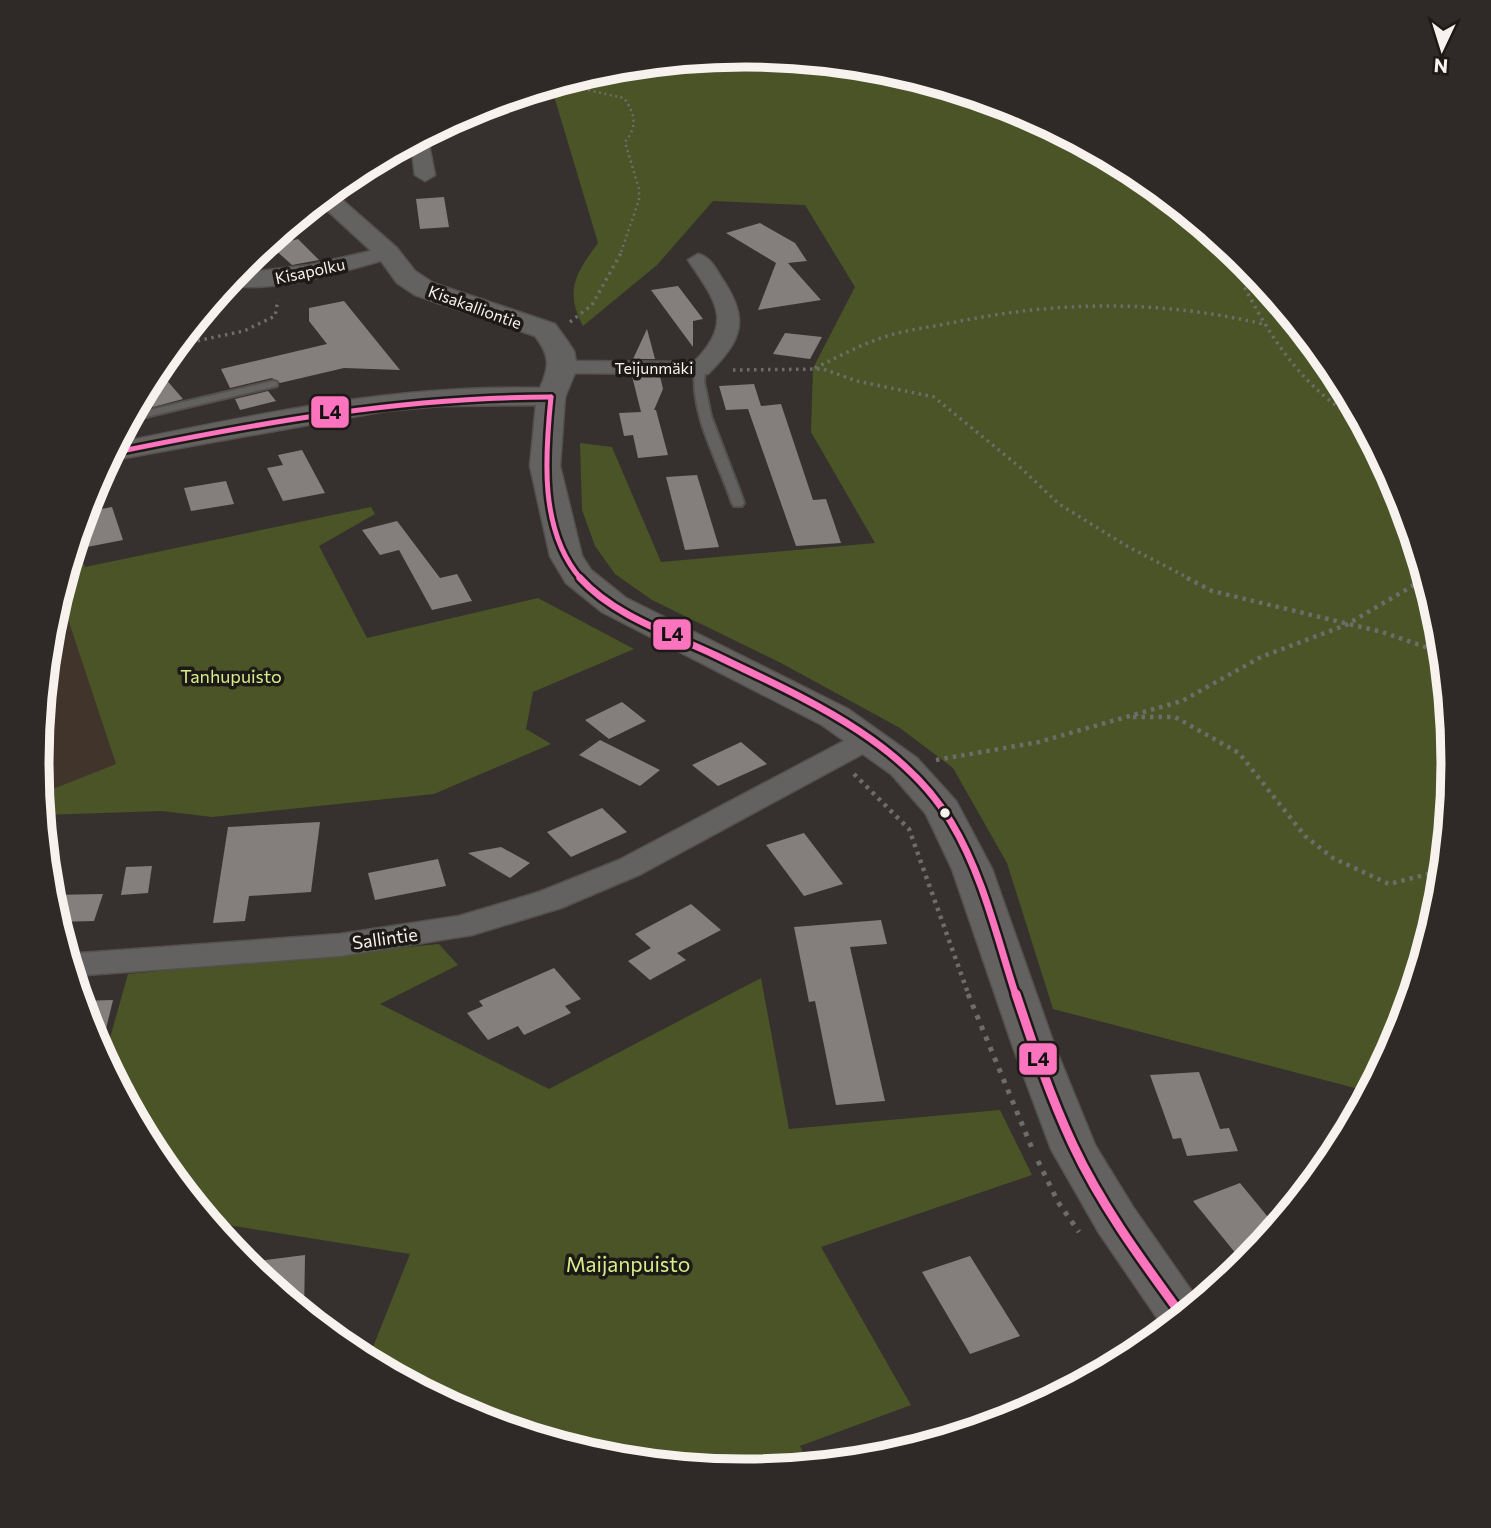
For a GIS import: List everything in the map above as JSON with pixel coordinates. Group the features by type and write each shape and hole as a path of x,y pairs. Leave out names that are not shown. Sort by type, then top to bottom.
{"street":[{"path":"421,148 425,175"},
{"name":"Kisakalliontie","path":"332,203 424,289 514,322 545,330 560,351 557,382"},
{"path":"278,300 393,260"},
{"name":"Kisapolku","path":"245,280 268,280 393,260"},
{"name":"Teijunmäki","path":"557,382 701,369 726,340 731,317 723,296 698,260"},
{"path":"124,451 319,412 392,402 520,395 557,382 545,466 551,504 566,556 578,576 614,605 835,717 853,748 904,766 927,788 956,830 1074,1149 1116,1220 1178,1310"},
{"name":"Sallintie","path":"79,964 340,945 460,927 550,900 630,866 853,748"}],"lane":[{"path":"701,369 699,397 730,472 738,503"},
{"path":"142,415 273,384"}],"path":[{"path":"545,330 569,323 592,305 638,213 639,190 630,169 625,142 634,132 636,120 632,109 624,98 581,88"},
{"path":"1246,281 1244,286 1264,324 1311,380 1347,412"},
{"path":"192,342 254,327 273,318 279,309 278,300"},
{"path":"814,368 871,341 904,331 1059,304 1169,306 1214,311 1264,324"},
{"path":"701,369 814,368 857,381 934,397 962,423 1022,469 1059,505 1125,545 1212,591 1382,632 1432,649"},
{"path":"904,766 1039,742 1182,701 1261,657 1346,625 1418,583"},
{"path":"1128,717 1175,717 1239,753 1306,836 1333,858 1390,884 1433,875"},
{"path":"853,748 909,829 986,1042 1021,1128 1058,1202 1080,1234"}],"shaded area":[{"path":"66,613 116,764 50,790 50,718"}],"green space":[{"path":"746,67 836,73 926,91 969,104 1054,139 1094,161 1170,211 1205,240 1269,305 1325,377 1349,416 1389,497 1418,584 1436,673 1441,718 1441,810 1429,900 1405,988 1389,1031 1361,1090 1053,1009 1007,863 953,768 900,728 781,663 652,600 615,574 595,546 582,510 580,443 612,447 661,562 875,543 811,432 813,368 855,287 805,205 713,201 657,265 583,326 574,302 575,282 598,243 554,94 655,73 700,69"},
{"name":"Tanhupuisto","path":"371,507 375,514 319,546 367,638 538,598 634,649 533,692 526,729 551,744 434,794 212,817 162,811 51,815 50,790 116,764 66,613 81,557 85,567"},
{"name":"Maijanpuisto","path":"439,944 458,965 380,1004 549,1089 761,978 789,1129 1000,1110 1032,1175 821,1247 911,1405 800,1446 806,1458 700,1459 655,1455 565,1437 522,1424 437,1389 371,1351 410,1254 223,1224 166,1151 142,1112 108,1044 128,974"}],"building":[{"path":"444,197 449,227 420,229 416,199"},
{"path":"760,223 795,243 807,261 788,263 821,300 758,310 776,263 726,233"},
{"path":"298,239 319,260 292,265 276,250 283,243"},
{"path":"678,286 703,319 693,321 693,347 651,290"},
{"path":"344,301 400,370 344,368 280,383 272,378 230,388 221,369 327,344 309,321 309,308"},
{"path":"647,329 655,359 633,359"},
{"path":"785,333 822,337 810,359 773,354"},
{"path":"632,376 660,376 663,389 654,410 668,455 638,458 633,435 624,436 619,413 641,412"},
{"path":"165,378 183,399 153,407 150,403"},
{"path":"754,384 761,406 781,404 813,500 826,499 841,543 796,546 748,409 726,410 719,386"},
{"path":"268,391 276,401 240,410 235,399"},
{"path":"302,450 325,493 283,501 267,468 283,465 278,455"},
{"path":"697,475 719,547 685,550 666,477"},
{"path":"226,481 234,504 191,511 184,488"},
{"path":"112,507 123,540 87,547 85,542 97,510"},
{"path":"397,521 440,578 457,574 472,601 432,610 399,550 380,555 362,530"},
{"path":"622,702 646,721 609,739 585,720"},
{"path":"600,740 660,770 640,786 579,755"},
{"path":"741,742 767,764 718,786 692,765"},
{"path":"602,808 627,832 571,857 547,832"},
{"path":"320,822 311,892 249,896 245,921 213,923 228,827"},
{"path":"804,833 843,884 804,896 766,845"},
{"path":"501,847 530,863 510,878 468,853"},
{"path":"438,859 446,886 375,900 368,873"},
{"path":"152,866 148,893 121,895 126,867"},
{"path":"103,894 94,921 67,922 61,895"},
{"path":"691,904 721,930 677,953 686,960 650,980 628,961 651,948 635,934"},
{"path":"881,920 887,944 850,947 885,1101 836,1105 815,1001 809,1002 794,927"},
{"path":"554,968 581,999 565,1006 571,1013 524,1035 518,1026 488,1040 467,1013 483,1006 479,1001"},
{"path":"113,1000 106,1029 101,1029 91,1001"},
{"path":"1199,1072 1220,1129 1229,1128 1238,1151 1187,1156 1181,1138 1173,1139 1150,1075"},
{"path":"1240,1183 1271,1221 1238,1256 1193,1201"},
{"path":"305,1255 304,1303 286,1288 258,1261"},
{"path":"970,1256 1020,1336 970,1354 922,1272"}],"transit line":[{"name":"L4","path":"124,451 276,421 385,405 495,397 551,397"},
{"name":"L4","path":"551,397 547,466 552,513 557,536 566,557 588,587 625,612 775,685 839,720 897,761 938,802 962,842 980,885 1037,1056 1073,1146 1116,1222 1178,1310"}]}
